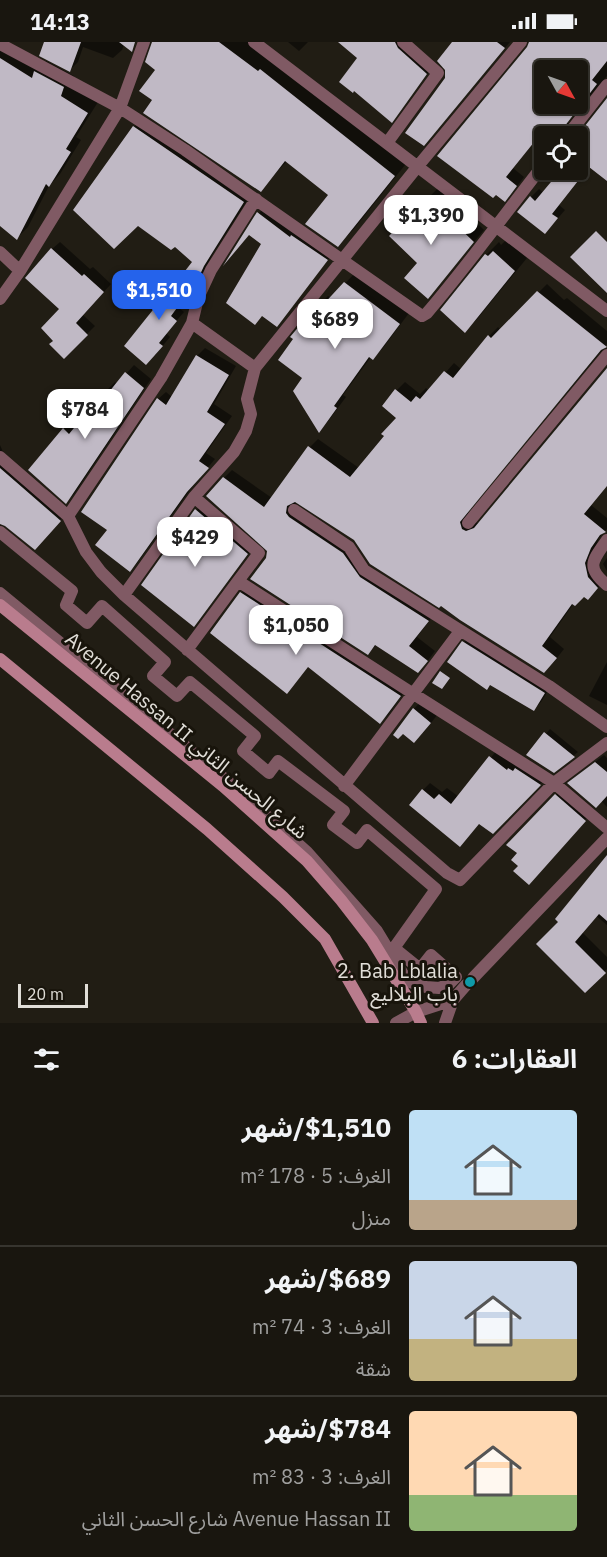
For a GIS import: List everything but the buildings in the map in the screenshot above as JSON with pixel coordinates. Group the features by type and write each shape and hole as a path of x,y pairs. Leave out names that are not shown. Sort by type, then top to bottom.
{"main road":[{"name":"Avenue Hassan II شارع الحسن الثاني","path":"0,605 223,786 308,861 372,940 418,1017"},
{"path":"0,659 207,829 283,897 325,939 373,1023"}],"street":[{"path":"0,299 20,271 120,108 144,42"},
{"path":"254,42 606,309"},
{"path":"387,143 438,73 403,42"},
{"path":"124,595 194,497 234,452 246,431 251,414 247,399 255,368 521,42"},
{"path":"0,44 120,108 256,199 422,316 428,313 469,264 534,177"},
{"path":"575,126 607,85"},
{"path":"68,516 132,423 192,323 198,298 211,270 256,199"},
{"path":"0,252 20,271"},
{"path":"192,323 255,368"},
{"path":"468,523 607,355"},
{"path":"0,457 68,516 86,552 101,572 124,595 344,786 447,873 460,880 554,783 607,743"},
{"path":"187,650 259,553 194,497"},
{"path":"294,510 349,548 364,570 549,686 607,727"},
{"path":"0,532 72,591 66,605 87,624 102,606 165,662 153,676 177,696 190,682 255,736 243,750 269,773 278,761 344,811 333,825 357,843 367,830 436,889 394,948 420,969 431,955 456,977 449,984 439,988 410,982 377,931 307,852 226,780 0,593"},
{"path":"607,540 592,568 607,585"},
{"path":"238,581 554,783 607,828"},
{"path":"344,786 460,631"},
{"path":"445,1023 453,1000 469,981 607,838"},
{"path":"396,1023 418,1017 453,1000"}],"place":[{"name":"2. Bab Lblalia باب البلاليع","path":"470,982"}]}
